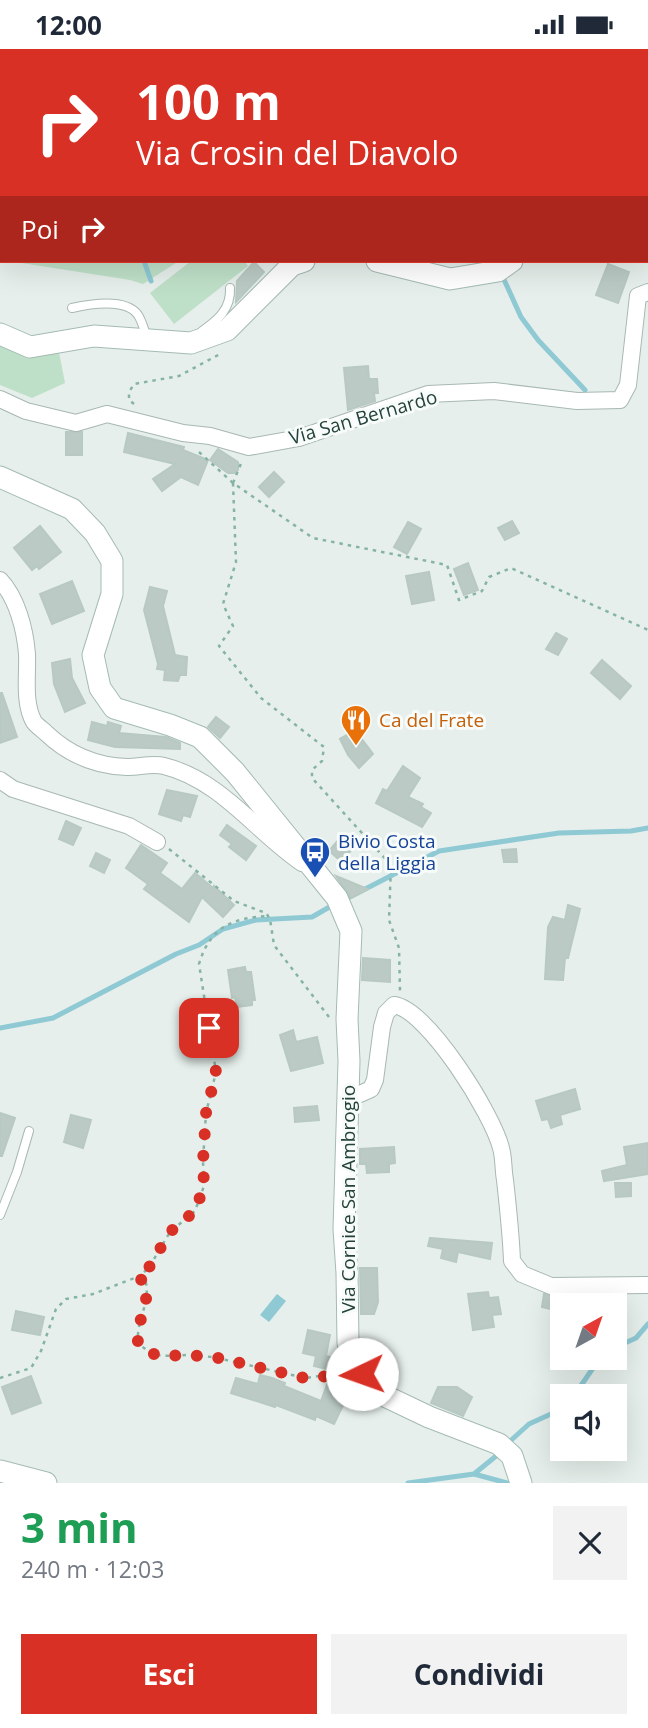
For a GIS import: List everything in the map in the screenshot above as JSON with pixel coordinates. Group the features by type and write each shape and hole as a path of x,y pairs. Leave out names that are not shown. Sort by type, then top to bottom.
{"street":[{"path":"0,334 30,347 94,336 191,343 227,330 292,265 298,263"},
{"path":"385,263 450,279 498,271 509,263"},
{"name":"Via San Bernardo","path":"0,399 26,411 76,423 107,414 249,447 299,438 428,394 494,391 577,401 620,400 628,385 638,296 648,292"},
{"name":"Via Cornice San Ambrogio","path":"0,477 72,509 95,533 112,561 112,593 93,655 100,688 114,708 200,737 235,772 337,898 351,931 344,1229 348,1343 360,1369 385,1396 429,1417 499,1444 512,1456 521,1483"},
{"name":"Via Cornice San Ambrogio","path":"0,580 19,612 27,654 25,687 34,722 63,749 92,762 126,767 163,765 195,779 237,806 283,850 316,872"},
{"path":"0,780 13,789 129,826 157,842"},
{"path":"348,1094 360,1094 371,1089 375,1080 386,1013 394,1005 402,1006 429,1030 458,1068 479,1100 501,1147 512,1261 522,1274 551,1286 648,1285"},
{"path":"0,1471 46,1483"}],"lane":[{"path":"178,342 196,335 220,319 231,299 230,288"},
{"path":"72,308 93,304 125,306 138,314 148,340"},
{"path":"0,1215 29,1131"}],"path":[{"path":"136,407 130,400 129,392 134,384 179,376 215,358 223,351"},
{"path":"183,433 200,453 233,483 313,538 447,565 458,600 482,591 489,577 511,568 648,630"},
{"path":"233,442 242,460 233,483 236,562 223,604 233,626 219,646 261,698 324,747 322,761 312,770 312,778 391,865 389,920 399,948 400,992"},
{"path":"157,842 181,857 234,901 265,913 274,945 325,1014 347,1031"},
{"path":"0,1378 10,1377 31,1368 41,1351 56,1308 66,1299 93,1294 137,1277 148,1269 170,1232 195,1211 204,1186 206,1113 216,1072 199,964 204,947 216,931 233,922 268,916"},
{"path":"137,1277 146,1283 149,1296 137,1328 138,1343 150,1353 162,1356 214,1357 305,1378 360,1369"}],"green space":[{"path":"22,263 176,263 143,284"},
{"path":"188,263 246,263 248,266 174,324 150,293"},
{"path":"0,334 57,342 65,383 32,398 0,385"}],"water":[{"path":"277,1294 286,1301 269,1322 260,1315"}],"building":[{"path":"253,263 264,272 236,302 237,281"},
{"path":"608,264 629,272 618,303 596,295"},
{"path":"368,366 369,379 377,379 378,393 374,393 375,401 348,410 344,368"},
{"path":"66,432 82,432 82,455 66,455"},
{"path":"128,433 184,447 183,450 208,460 198,485 181,477 162,491 153,479 175,464 124,452"},
{"path":"218,449 238,462 238,470 235,473 228,473 210,460"},
{"path":"274,472 284,482 269,497 259,487"},
{"path":"512,521 519,533 505,540 498,528"},
{"path":"408,522 421,529 407,554 394,547"},
{"path":"40,526 61,552 39,569 37,566 32,570 14,548"},
{"path":"468,563 478,590 464,595 454,569"},
{"path":"429,572 434,600 412,604 406,576"},
{"path":"72,581 84,611 52,624 40,594"},
{"path":"150,587 167,591 163,606 175,655 187,657 186,675 180,675 178,681 164,680 165,670 157,669 144,610"},
{"path":"556,633 567,639 558,655 546,649"},
{"path":"70,659 72,678 85,703 65,712 54,684 52,663"},
{"path":"602,660 631,686 620,699 591,673"},
{"path":"0,693 17,737 0,743"},
{"path":"216,717 229,727 220,738 208,727"},
{"path":"92,722 107,726 108,722 121,726 119,733 166,737 180,743 180,749 115,747 88,740"},
{"name":"Ca del Frate","path":"355,730 373,754 359,768 340,739"},
{"path":"403,766 420,778 408,797 423,804 421,807 431,813 422,827 376,803 383,789 387,791"},
{"path":"167,790 197,796 190,817 183,815 181,821 159,814"},
{"path":"66,821 81,828 73,845 59,839"},
{"path":"227,825 256,846 246,860 229,847 232,844 220,835"},
{"path":"340,838 352,849 342,862 329,851"},
{"path":"141,845 167,863 160,873 182,889 195,873 234,905 223,917 202,897 189,922 144,889 148,884 126,868"},
{"path":"516,849 517,862 504,862 502,850"},
{"path":"96,853 110,860 104,873 90,866"},
{"path":"336,876 368,889 351,898"},
{"path":"568,905 580,909 568,958 565,958 563,980 545,979 548,927 553,917 565,920"},
{"path":"363,958 390,960 390,982 362,980"},
{"path":"245,967 246,972 251,972 255,1000 252,1000 252,1005 237,1007 235,997 232,998 228,970"},
{"path":"293,1030 296,1042 317,1037 323,1063 291,1071 280,1035"},
{"path":"575,1089 580,1109 560,1115 562,1124 551,1128 548,1119 542,1120 536,1101"},
{"path":"317,1106 319,1120 295,1122 294,1108"},
{"path":"0,1113 15,1118 2,1156 0,1156"},
{"path":"71,1115 91,1120 83,1148 64,1142"},
{"path":"648,1143 648,1174 604,1181 602,1171 627,1165 624,1147"},
{"path":"394,1147 395,1163 389,1164 389,1172 367,1173 366,1164 360,1164 360,1149"},
{"path":"615,1183 631,1183 631,1196 616,1197"},
{"path":"430,1238 492,1243 490,1259 458,1252 456,1262 441,1258 443,1249 428,1246"},
{"path":"360,1268 377,1268 378,1302 374,1314 361,1314"},
{"path":"488,1292 489,1298 498,1297 501,1314 492,1315 494,1327 473,1330 468,1294"},
{"path":"544,1294 550,1295 550,1309 542,1307"},
{"path":"16,1311 44,1317 40,1335 12,1330"},
{"path":"308,1330 330,1335 326,1356 339,1359 336,1371 314,1366 316,1356 303,1353"},
{"path":"260,1375 285,1383 284,1386 321,1401 328,1382 349,1377 363,1393 361,1395 350,1391 334,1424 316,1416 315,1420 276,1405 275,1407 231,1393 236,1378 258,1384"},
{"path":"31,1376 41,1403 12,1414 2,1387"},
{"path":"438,1387 457,1387 472,1397 463,1416 431,1403"}],"waterway":[{"path":"145,263 151,281"},
{"path":"501,273 521,317 538,340 585,390"},
{"path":"342,901 439,851 559,833 648,828"},
{"path":"0,1028 53,1018 176,954 199,945 223,929 256,920 312,917 333,905"},
{"path":"627,1342 636,1338 648,1324"},
{"path":"582,1384 592,1370"},
{"path":"507,1444 529,1424 550,1414"},
{"path":"408,1483 474,1474 501,1452"},
{"path":"474,1474 507,1483"}],"place":[{"name":"Ca del Frate","path":"356,747"},
{"name":"Bivio Costa della Liggia","path":"315,879"}],"route":[{"path":"209,1028 216,1072 206,1113 204,1186 195,1211 170,1232 148,1269 137,1277 146,1283 149,1296 137,1328 138,1343 150,1353 162,1356 214,1357 305,1378 360,1369 362,1374"}]}
